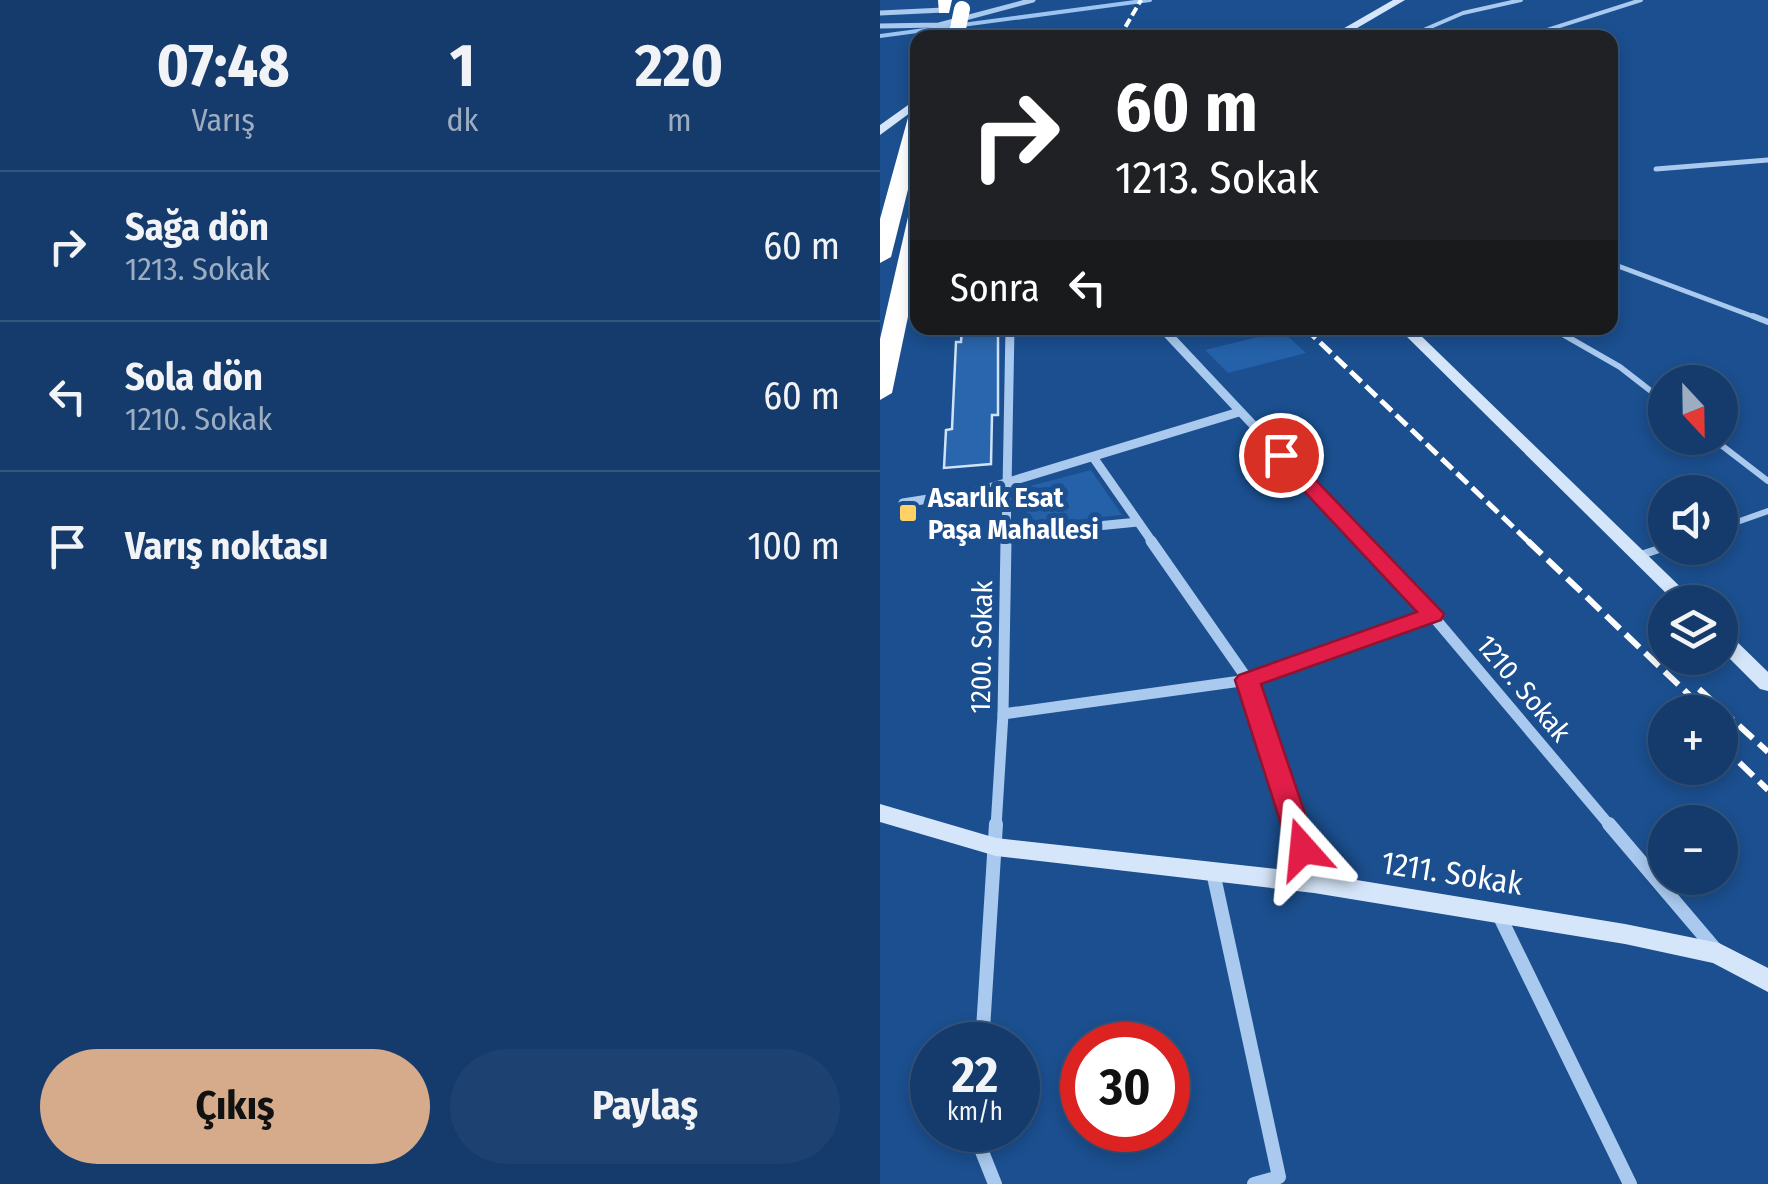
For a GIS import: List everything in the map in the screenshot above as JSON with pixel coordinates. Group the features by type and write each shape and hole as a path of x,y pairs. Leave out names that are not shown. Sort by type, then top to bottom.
{"highway":[{"path":"939,30 944,5"},
{"path":"958,30 963,5"},
{"path":"880,257 910,144"},
{"path":"880,394 910,254"}],"street":[{"path":"880,29 970,21 1034,0"},
{"path":"1346,30 1400,0"},
{"path":"880,13 944,5"},
{"path":"880,131 910,108"},
{"name":"1200. Sokak","path":"984,1022 1003,714 1010,335"},
{"name":"1210. Sokak","path":"1168,335 1432,614 1718,954"},
{"path":"1412,335 1668,585"},
{"path":"903,504 1006,484 1240,412"},
{"path":"1093,457 1248,680 1314,883"},
{"path":"1005,535 1138,522"},
{"path":"1003,714 1248,680 1432,614"},
{"path":"1738,654 1768,684"},
{"name":"1211. Sokak","path":"880,813 996,847 1314,883 1718,954 1768,981"},
{"path":"1212,871 1279,1177 1254,1184"},
{"path":"1498,913 1630,1184"},
{"path":"982,1152 996,1184"}],"lane":[{"path":"1423,30 1462,13 1521,0"},
{"path":"1547,30 1641,0"},
{"path":"1656,169 1768,160"},
{"path":"1618,266 1768,322"},
{"path":"1564,335 1620,367 1648,389"},
{"path":"1735,455 1768,480"},
{"path":"1738,522 1768,512"},
{"path":"1638,556 1648,553"}],"shaded area":[{"path":"1266,335 1286,335 1306,353 1228,373 1205,350"},
{"path":"1091,470 1122,515 1027,525 1026,487"}],"building":[{"path":"962,335 998,335 998,415 992,415 991,464 944,468 946,430 952,429 956,342 961,342"}],"waterway":[{"path":"925,30 1150,0"},
{"path":"880,36 910,32"}],"railway":[{"path":"1124,30 1141,0"},
{"path":"1312,335 1530,543"},
{"path":"1528,541 1689,695"},
{"path":"1699,689 1768,752"},
{"path":"1738,761 1768,790"}],"place":[{"name":"Asarlık Esat Paşa Mahallesi","path":"908,513"}],"route":[{"path":"1281,455 1432,614 1248,680 1303,849"}]}
